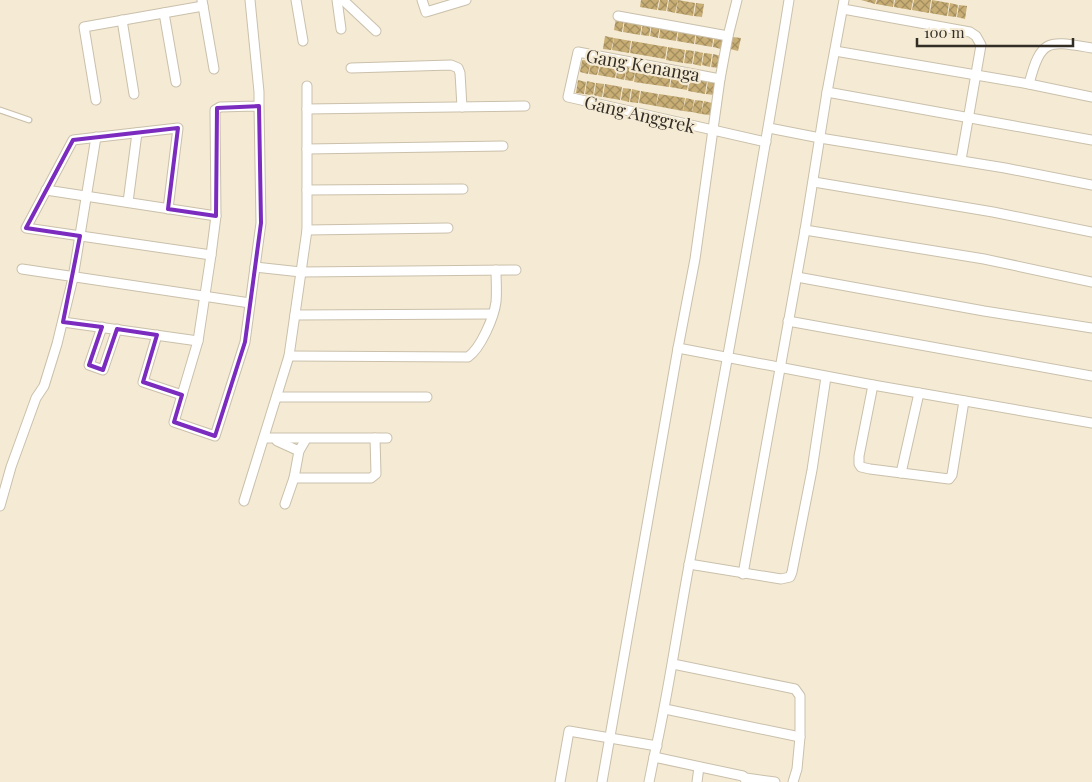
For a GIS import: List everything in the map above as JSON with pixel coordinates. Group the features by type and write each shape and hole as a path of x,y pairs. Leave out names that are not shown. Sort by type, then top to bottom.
{"street":[{"path":"250,0 259,92 261,223 245,342 215,436 174,422 198,341 211,255 216,216 215,110 220,107 259,106"},
{"path":"296,0 303,41"},
{"path":"337,0 341,29"},
{"path":"343,0 376,31"},
{"path":"422,0 426,12 466,0"},
{"path":"602,782 695,259 720,79 737,0"},
{"path":"649,782 665,709 689,564 769,128 790,0"},
{"path":"96,100 84,27 164,13 203,3 214,69"},
{"path":"743,574 814,182 827,92 843,5 970,32 976,36 981,44 961,160"},
{"path":"164,13 176,82"},
{"path":"618,16 728,36"},
{"path":"122,20 134,94"},
{"path":"1029,84 1034,65 1045,47 1059,42 1092,48"},
{"path":"835,51 1029,84 1092,97"},
{"name":"Gang Kenanga","path":"569,94 578,52 720,79"},
{"path":"351,68 451,65 458,68 460,73 462,107"},
{"path":"244,501 268,438 289,356 307,230 307,86"},
{"path":"827,92 1092,140"},
{"name":"Gang Anggrek","path":"569,94 570,99 714,131"},
{"path":"307,109 525,106"},
{"path":"168,208 178,128 73,140 26,228 211,255"},
{"path":"769,128 961,160 1092,185"},
{"path":"714,131 766,142"},
{"path":"128,202 137,132"},
{"path":"0,506 11,467 36,398 44,386 63,322 73,278 96,137"},
{"path":"307,149 504,146"},
{"path":"814,182 993,212 1092,232"},
{"path":"307,190 464,189"},
{"path":"46,190 216,216"},
{"path":"307,230 448,228"},
{"path":"805,230 984,259 1092,282"},
{"path":"255,267 301,272 516,270"},
{"path":"22,269 250,303"},
{"path":"289,356 468,356 473,353 484,336 496,303 496,270"},
{"path":"797,277 1092,328"},
{"path":"295,315 492,314"},
{"path":"788,321 1092,376"},
{"path":"63,322 198,341"},
{"path":"102,327 89,365 103,370 117,329"},
{"path":"156,335 143,382 182,395"},
{"path":"678,348 873,385 1092,423"},
{"path":"689,564 781,579 790,576 812,470 826,376"},
{"path":"873,385 859,456 861,467 949,479 952,474 964,401"},
{"path":"901,473 919,393"},
{"path":"277,397 427,397"},
{"path":"268,438 387,438"},
{"path":"268,438 299,451"},
{"path":"294,478 371,478 376,474 375,438"},
{"path":"284,504 294,478 299,451 306,439"},
{"path":"673,664 795,689 800,696 800,737 797,769 793,782"},
{"path":"665,709 800,737"},
{"path":"560,782 569,731 656,746"},
{"path":"654,757 743,776 746,780 776,782"},
{"path":"697,782 699,767"}],"lane":[{"path":"0,110 29,120"}],"highlighted area":[{"path":"259,106 261,223 245,342 215,436 174,422 182,395 143,382 157,335 117,329 103,370 89,365 102,327 63,322 80,236 26,228 73,140 178,128 168,209 216,216 217,108"}],"building":[{"path":"641,0 659,0 657,10 640,7"},
{"path":"660,0 668,0 666,11 658,10"},
{"path":"669,0 678,0 675,13 667,11"},
{"path":"678,0 695,3 693,16 676,13"},
{"path":"861,0 876,0 875,4"},
{"path":"877,0 894,0 893,7 876,4"},
{"path":"895,0 913,0 911,10 894,7"},
{"path":"914,0 931,0 929,13 912,10"},
{"path":"932,0 949,3 947,16 930,13"},
{"path":"696,3 704,4 702,17 694,16"},
{"path":"950,3 958,5 956,17 948,16"},
{"path":"959,5 967,6 965,19 957,17"},
{"path":"616,18 624,19 622,32 614,30"},
{"path":"625,19 642,22 640,35 623,32"},
{"path":"643,22 651,24 649,36 641,35"},
{"path":"652,24 660,25 658,38 650,36"},
{"path":"661,25 678,28 676,41 659,38"},
{"path":"679,28 696,31 694,44 677,41"},
{"path":"697,31 714,34 712,47 695,44"},
{"path":"715,34 723,36 721,49 713,47"},
{"path":"605,36 614,38 611,50 603,49"},
{"path":"732,37 741,38 738,51 730,49"},
{"path":"614,38 631,41 629,53 612,50"},
{"path":"632,41 667,47 665,59 630,53"},
{"path":"668,47 685,50 683,63 666,60"},
{"path":"686,50 694,51 692,64 684,63"},
{"path":"695,51 703,53 701,66 693,64"},
{"path":"704,53 712,54 710,67 702,65"},
{"path":"713,54 721,56 719,68 711,67"},
{"path":"582,60 591,61 588,74 580,72"},
{"path":"591,61 600,63 597,75 589,74"},
{"path":"601,63 617,66 615,78 598,75"},
{"path":"618,66 627,67 624,80 616,78"},
{"path":"627,67 636,69 633,81 625,80"},
{"path":"636,69 671,75 669,87 634,82"},
{"path":"672,75 689,78 687,90 670,87"},
{"path":"690,78 707,81 705,94 688,91"},
{"path":"578,80 586,82 584,94 576,93"},
{"path":"587,81 595,83 593,96 585,94"},
{"path":"708,81 716,82 714,95 706,94"},
{"path":"596,83 604,84 602,97 594,96"},
{"path":"605,84 622,87 620,100 603,97"},
{"path":"623,88 631,89 629,102 621,100"},
{"path":"632,89 640,91 638,103 630,102"},
{"path":"641,91 658,94 656,106 639,103"},
{"path":"659,94 685,98 683,111 656,106"},
{"path":"686,98 694,100 692,112 683,111"},
{"path":"695,100 703,101 701,114 692,112"},
{"path":"704,101 712,103 710,115 701,114"}]}
